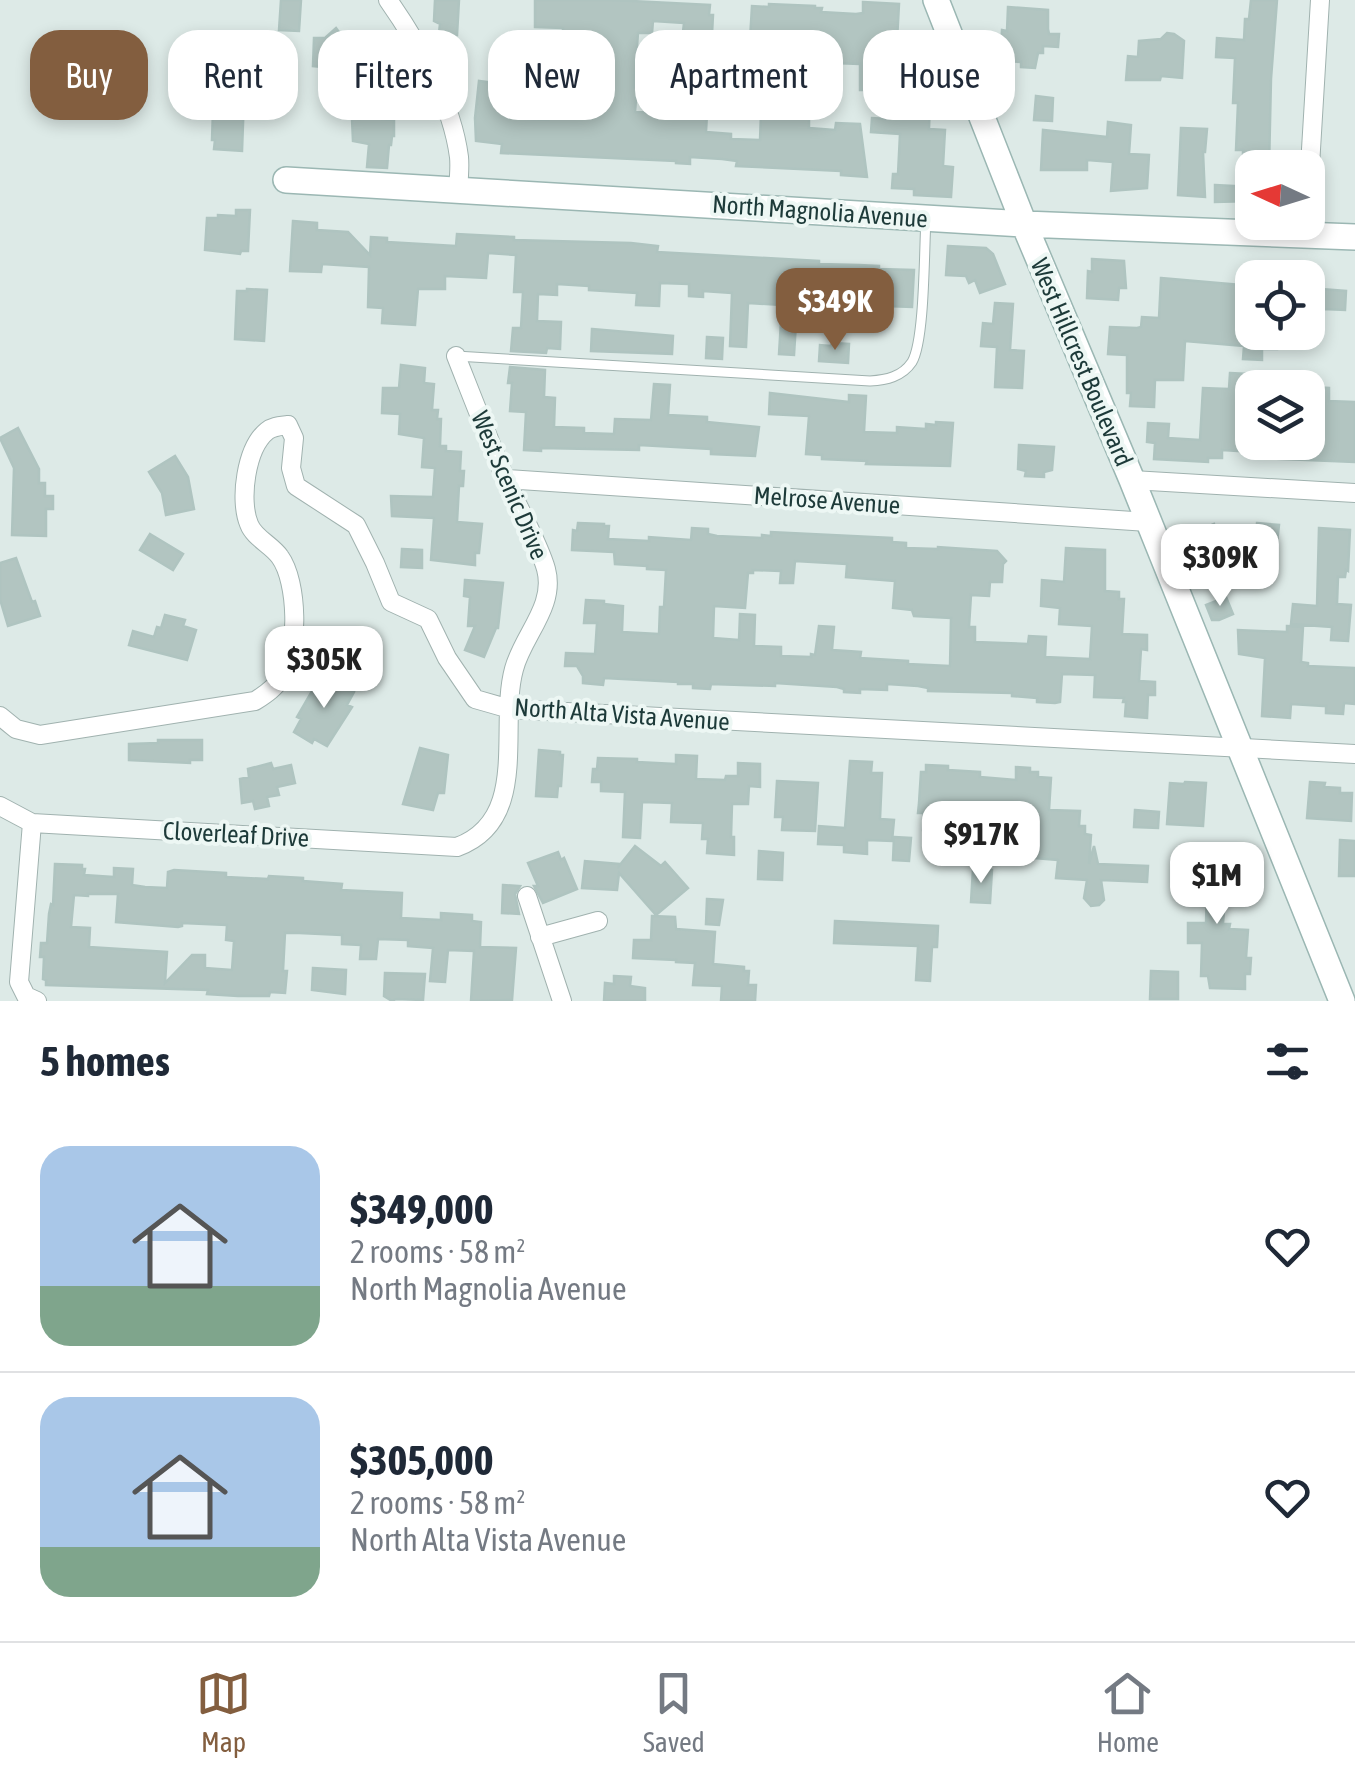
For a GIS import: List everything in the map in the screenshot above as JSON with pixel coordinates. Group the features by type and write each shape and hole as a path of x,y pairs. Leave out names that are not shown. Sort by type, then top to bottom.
{"street":[{"path":"388,0 416,40 440,94 460,160 458,189"},
{"name":"West Hillcrest Boulevard","path":"936,0 1342,1001"},
{"path":"1311,150 1320,0"},
{"name":"North Magnolia Avenue","path":"286,180 1024,224 1235,227"},
{"name":"North Magnolia Avenue","path":"1325,231 1355,236"},
{"name":"West Scenic Drive","path":"456,356 546,568 548,589 512,673 507,780 495,815 475,840"},
{"name":"North Alta Vista Avenue","path":"0,716 16,729 40,735 255,702 272,690 285,674 290,656 293,593 281,558 249,528 244,507 248,465 255,443 270,428 288,425 294,438 292,468 296,486 356,525 391,602 428,619 447,658 474,698 510,709 1355,754"},
{"name":"Melrose Avenue","path":"506,479 1148,522"},
{"path":"1132,480 1355,493"},
{"name":"Cloverleaf Drive","path":"0,806 32,823 456,847 475,840"},
{"path":"29,999 19,982 32,823"},
{"path":"527,896 562,1001"},
{"path":"540,938 598,921"}],"lane":[{"path":"456,356 886,380 899,375 912,362 917,346 926,218"}],"building":[{"path":"281,0 301,0 299,31 279,30"},
{"path":"435,0 459,0 457,30 439,30 440,24 434,21"},
{"path":"535,0 710,5 712,30 683,30 684,23 653,21 652,30 635,30 635,120 707,120 706,132 731,134 731,139 760,140 761,120 809,120 809,128 835,130 836,123 860,124 867,177 841,175 841,171 736,166 737,161 722,159 690,157 690,164 501,153 502,144 476,141 479,81 488,82 488,120 615,120 615,30 535,27"},
{"path":"1251,0 1277,0 1269,150 1236,150 1235,58 1216,57 1217,38 1244,40 1245,19 1249,19"},
{"path":"863,2 899,4 898,30 863,30 863,90 860,64 843,63 843,30 751,30 752,6 815,6 822,8 821,12 863,13"},
{"path":"1008,7 1048,10 1049,34 1059,34 1058,47 1043,46 1035,68 1021,67 1021,62 1015,62 1015,30 1007,30"},
{"path":"1167,33 1184,41 1182,78 1126,80 1128,56 1138,57 1139,41 1161,39"},
{"path":"314,38 318,38 318,66 313,66"},
{"path":"1036,96 1053,98 1052,121 1034,120"},
{"path":"213,120 243,120 242,151 214,149"},
{"path":"352,120 394,120 387,168 367,167 369,144 353,141"},
{"path":"872,120 929,120 929,129 945,130 943,166 953,167 951,197 914,195 914,189 892,188 893,174 898,174 900,134 871,132"},
{"path":"1108,122 1131,125 1129,154 1149,155 1147,188 1111,191 1113,162 1087,160 1087,170 1041,170 1043,130 1107,137"},
{"path":"1181,128 1207,129 1203,152 1205,197 1178,195"},
{"path":"1215,185 1235,186 1235,201 1215,202"},
{"path":"236,210 250,210 248,251 240,254 205,250 207,218 236,216"},
{"path":"293,221 317,223 317,230 348,232 370,255 371,237 387,238 387,242 456,246 457,234 514,240 631,243 658,246 657,252 914,270 912,307 885,306 885,317 870,316 870,307 797,307 794,355 779,354 782,305 748,303 746,347 730,346 732,293 703,291 703,297 689,296 689,284 660,283 659,306 636,305 637,293 557,284 557,295 538,294 537,321 561,322 560,349 547,348 546,353 511,351 513,328 521,328 523,292 514,292 516,255 488,253 486,278 445,276 445,289 418,289 415,325 382,323 383,308 368,307 369,267 322,264 321,272 290,271"},
{"path":"948,246 986,248 993,254 1005,284 980,293 975,280 969,283 966,276 946,275"},
{"path":"1092,259 1124,261 1126,288 1119,288 1118,300 1087,298"},
{"path":"1161,278 1235,285 1235,345 1185,341 1183,380 1155,380 1154,407 1130,406 1127,355 1108,354 1110,327 1137,328 1141,327 1142,317 1159,318"},
{"path":"1325,289 1346,291 1345,310 1325,309"},
{"path":"267,290 264,341 235,339 237,291"},
{"path":"995,303 1013,304 1010,350 1024,351 1022,388 995,387 997,347 981,346 983,323 993,324"},
{"path":"592,329 673,336 672,354 591,351"},
{"path":"707,337 723,338 722,359 706,358"},
{"path":"849,344 848,363 819,361 820,345"},
{"path":"1244,350 1262,350 1262,360 1243,359"},
{"path":"401,365 425,368 424,383 434,384 432,410 438,410 437,419 441,419 440,446 446,446 446,451 461,452 460,471 464,471 457,522 482,524 475,565 431,560 434,518 392,516 391,496 433,497 435,468 422,467 424,438 399,434 400,414 382,413 383,388 399,388"},
{"path":"510,367 545,370 544,397 555,398 554,427 614,434 615,419 651,420 654,384 670,385 668,415 707,417 707,422 759,427 755,456 639,445 639,450 524,450 526,412 510,411"},
{"path":"1230,373 1235,373 1235,451 1222,450 1222,458 1208,458 1208,462 1154,459 1155,443 1147,442 1148,423 1169,424 1168,438 1200,440 1203,388 1229,389"},
{"path":"1325,388 1329,388 1329,401 1355,402 1355,462 1306,460 1325,460"},
{"path":"770,393 849,402 849,395 866,396 864,432 897,433 897,427 926,429 926,424 953,423 950,466 866,464 867,461 822,459 822,455 806,454 809,416 769,414"},
{"path":"18,428 39,469 39,483 45,483 45,496 53,496 53,509 46,509 46,536 12,535 14,468 0,438"},
{"path":"1019,445 1054,447 1052,470 1044,472 1044,477 1025,476 1026,471 1018,469"},
{"path":"175,456 188,477 194,509 166,515 162,493 149,472"},
{"path":"578,523 604,524 609,526 608,539 691,540 692,528 708,529 708,534 717,536 762,538 771,536 771,532 892,538 892,542 906,543 906,548 997,551 1006,561 1002,582 990,582 989,596 971,595 969,627 975,627 975,642 1028,644 1029,636 1046,637 1045,657 1090,659 1092,626 1059,624 1060,608 1041,606 1042,580 1064,582 1066,548 1105,550 1105,591 1119,592 1119,599 1124,599 1122,634 1147,635 1147,650 1141,649 1139,681 1155,682 1155,695 1148,695 1147,718 1125,716 1124,698 1094,697 1095,675 1062,674 1060,702 1055,703 1037,702 1037,698 1012,693 928,691 918,686 887,684 887,690 860,689 860,693 844,692 837,687 775,683 711,684 710,689 678,682 604,678 603,685 583,683 577,666 565,666 566,653 595,654 597,623 584,623 586,600 623,606 622,632 659,634 666,570 615,564 614,552 572,550 573,530 577,531","holes":["795,561 847,564 846,577 895,581 893,608 912,610 914,616 951,618 950,666 860,658 861,652 832,650 834,627 819,626 815,655 781,656 781,647 754,646 755,615 740,614 739,640 713,638 714,606 745,608 748,573 753,570 781,571 780,583 793,583"]},
{"path":"1257,523 1279,525 1277,543 1273,543 1271,575 1242,573 1244,536 1256,537"},
{"path":"1214,524 1236,575 1208,587 1187,536"},
{"path":"1319,528 1350,530 1348,571 1345,577 1338,577 1337,604 1351,605 1348,641 1331,640 1332,627 1291,624 1293,604 1317,606"},
{"path":"150,534 183,554 173,570 140,550"},
{"path":"402,549 422,550 422,568 401,567"},
{"path":"16,558 40,616 8,626 0,599 0,563"},
{"path":"465,580 503,583 498,628 484,657 465,650 475,626 468,626 470,597 464,596"},
{"path":"1226,597 1233,614 1212,620 1206,605"},
{"path":"165,615 185,620 183,626 196,630 187,660 129,645 133,631 154,637"},
{"path":"1287,626 1303,627 1301,662 1308,666 1355,668 1355,704 1344,703 1343,714 1326,713 1326,706 1291,704 1290,718 1262,716 1265,658 1239,654 1238,630 1287,632"},
{"path":"324,675 354,692 347,705 352,707 327,746 314,739 312,743 294,732 301,719 297,717"},
{"path":"202,740 202,760 129,760 129,744"},
{"path":"420,748 448,755 444,793 438,793 433,810 403,804"},
{"path":"539,750 563,755 557,797 536,796"},
{"path":"676,755 697,756 696,779 725,780 726,776 738,776 738,763 760,764 760,787 749,786 748,804 732,804 734,855 707,853 708,839 702,839 703,823 671,822 672,803 642,802 640,838 623,837 625,792 601,791 601,782 592,782 598,758 676,764"},
{"path":"850,761 872,762 871,773 882,773 880,819 894,820 892,841 867,840 867,854 844,852 844,845 818,844 819,826 845,828"},
{"path":"271,763 273,769 291,765 295,783 277,787 279,795 267,797 269,806 255,809 253,801 242,803 240,779 249,777 248,769"},
{"path":"926,765 1016,780 1016,767 1030,768 1030,772 1038,772 1038,777 1051,778 1049,810 1080,811 1079,826 1085,826 1085,834 1091,835 1089,864 1094,846 1098,864 1148,866 1147,882 1101,880 1104,900 1091,906 1084,898 1087,880 1056,878 1058,860 1035,858 1036,843 990,841 981,850 965,849 965,839 956,838 956,831 923,830 924,813 918,813 921,772 926,772"},
{"path":"777,781 818,783 815,831 782,830 783,817 775,817"},
{"path":"1310,782 1340,788 1340,793 1352,793 1351,821 1307,818"},
{"path":"1170,783 1206,783 1203,826 1167,824"},
{"path":"1135,810 1159,812 1158,828 1134,827"},
{"path":"894,837 911,838 909,861 893,860"},
{"path":"1340,840 1355,841 1355,876 1339,876"},
{"path":"635,846 661,866 665,862 688,888 656,915 619,873 617,890 582,888 585,861 619,866"},
{"path":"759,851 783,853 782,880 758,879"},
{"path":"558,852 577,889 543,903 528,863"},
{"path":"1183,860 1234,863 1233,881 1226,881 1223,924 1230,924 1229,929 1248,930 1246,958 1251,958 1245,989 1210,988 1208,976 1201,976 1202,943 1188,943 1188,923 1206,923 1207,889 1181,888"},
{"path":"55,864 82,865 84,875 114,877 114,868 133,869 132,885 145,887 167,888 168,872 174,870 226,873 226,877 303,878 342,884 341,890 402,893 401,918 441,920 441,913 472,915 472,921 481,922 480,947 516,948 512,1000 471,1001 474,951 448,950 445,982 430,981 433,948 408,946 408,940 378,939 376,959 360,959 361,945 342,944 342,935 299,933 285,933 285,993 238,996 207,994 208,990 46,985 41,943 47,943","holes":["118,894 116,922 178,927 182,923 227,925 226,940 234,941 232,970 205,968 205,955 192,955 165,983 167,952 89,947 90,928 71,927 74,895"]},
{"path":"973,869 992,870 990,903 971,902"},
{"path":"503,885 520,886 515,894 519,914 502,913"},
{"path":"707,899 723,900 719,925 706,924"},
{"path":"652,916 675,917 676,929 715,932 713,964 749,971 748,985 756,985 755,1001 721,1001 722,986 693,985 695,963 633,958 634,940 651,940"},
{"path":"835,921 938,926 930,981 916,980 918,946 834,943"},
{"path":"313,968 346,970 345,994 312,990"},
{"path":"1151,971 1178,972 1178,999 1150,999"},
{"path":"385,973 425,974 423,1000 392,1001 384,996"},
{"path":"614,976 631,977 630,986 645,988 645,1001 604,1001 605,983 614,984"}]}
